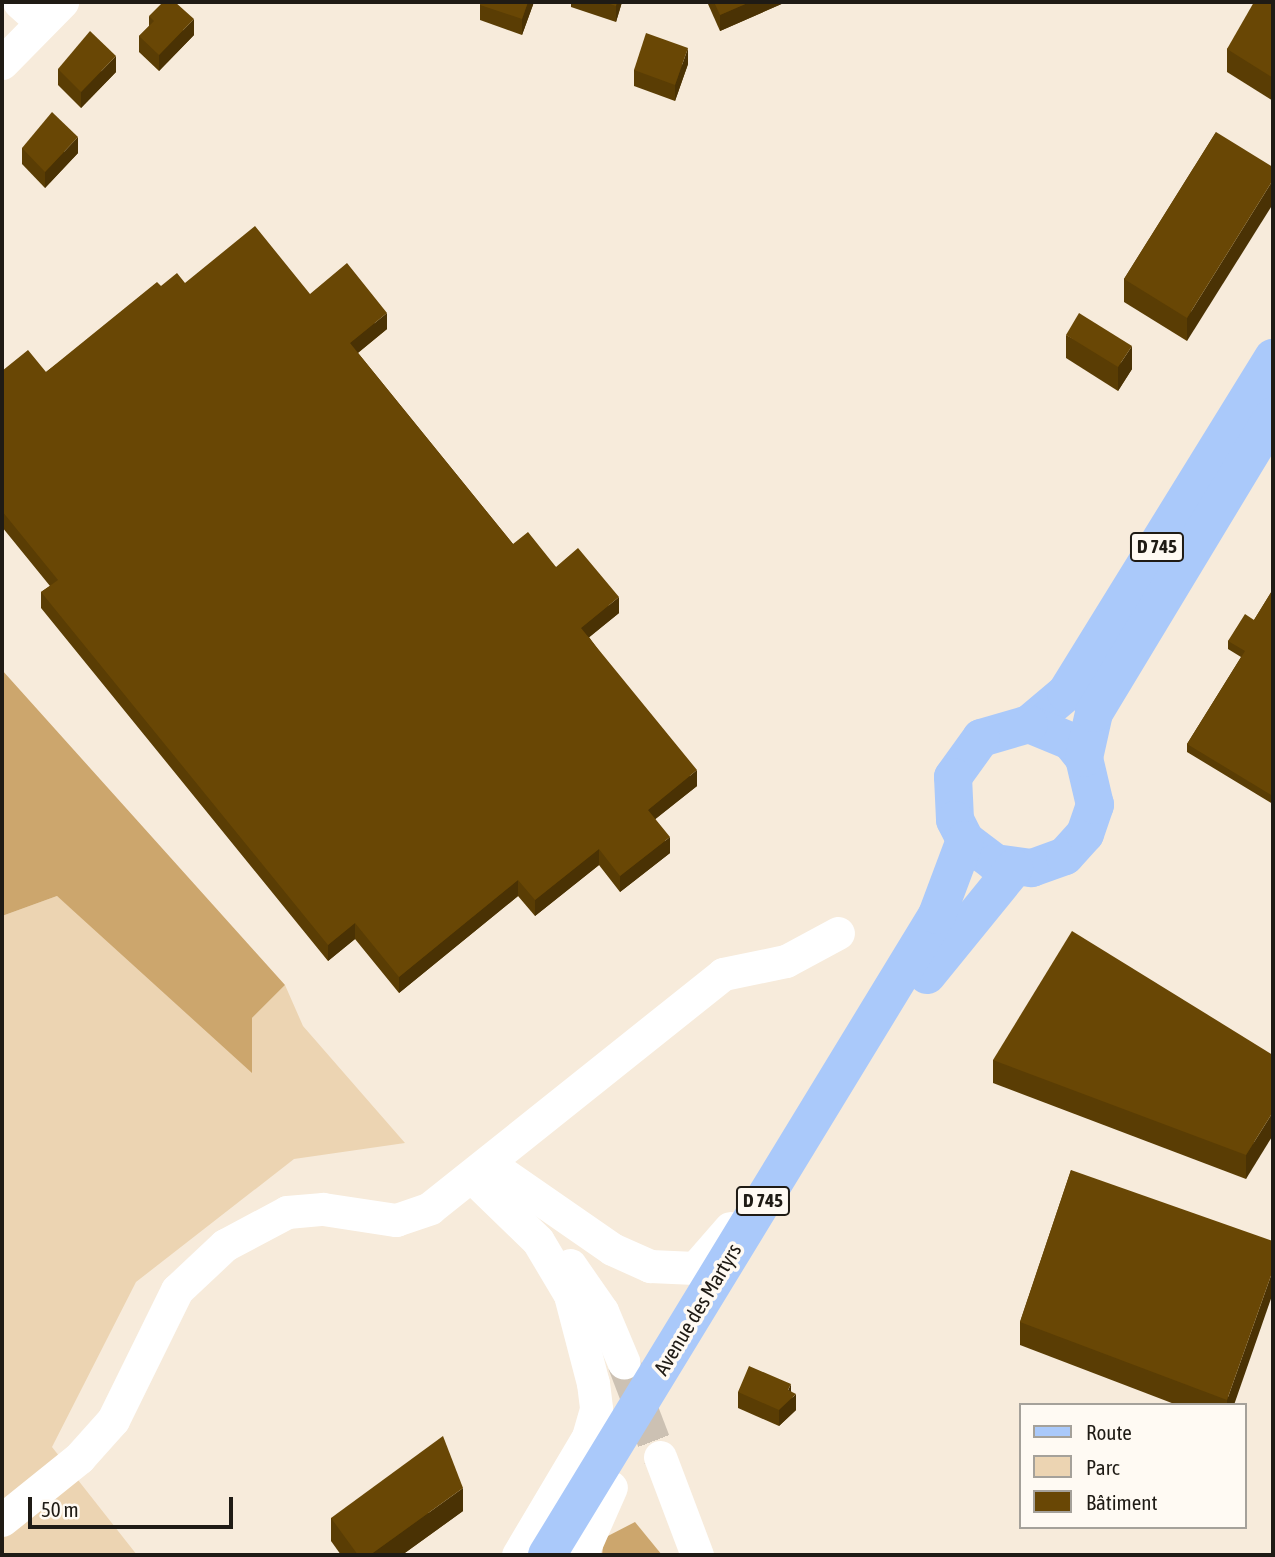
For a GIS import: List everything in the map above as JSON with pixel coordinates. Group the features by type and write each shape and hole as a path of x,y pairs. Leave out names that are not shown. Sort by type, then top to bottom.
{"main road":[{"name":"D 745","path":"1029,724 1066,693 1273,358"},
{"name":"D 745","path":"1084,758 1086,734 1112,678 1273,416"},
{"path":"1029,724 1070,741 1084,758 1095,789 1085,834 1049,864 1014,869 979,854 965,840 951,799 964,755 996,730 1029,724"},
{"name":"Avenue des Martyrs","path":"547,1555 937,915 965,840"},
{"name":"Avenue des Martyrs","path":"569,1555 944,948 1014,869"}],"street":[{"path":"2,63 40,9"},
{"path":"2,1520 79,1458 113,1420 177,1290 225,1245 287,1212 323,1209 396,1220 430,1208 723,974 786,961 838,933"},
{"path":"480,1170 627,1257 666,1271 695,1268 718,1246 801,1114 844,1067"},
{"path":"480,1170 538,1241 570,1295 596,1409 588,1437 518,1555"},
{"path":"538,1241 578,1274 624,1363"},
{"path":"660,1457 697,1555"},
{"path":"581,1555 611,1487"}],"green space":[{"path":"57,896 251,1063 252,1018 285,985 303,1026 405,1143 294,1159 136,1282 52,1447 137,1555 2,1555 2,916"}],"shaded area":[{"path":"2,670 285,985 252,1018 252,1073 57,896 2,916"},
{"path":"635,1522 662,1555 602,1555 604,1538"}],"building":[{"path":"163,2 175,2 194,19 159,55 139,36 154,21 149,16"},
{"path":"481,2 528,2 522,19 480,5"},
{"path":"714,2 750,2 720,15"},
{"path":"1254,2 1273,2 1273,78 1227,49"},
{"path":"90,31 116,56 81,92 58,69"},
{"path":"646,33 688,48 675,85 634,70"},
{"path":"52,112 78,137 45,172 22,148"},
{"path":"1216,132 1273,167 1273,180 1187,318 1124,279"},
{"path":"255,226 310,294 347,263 387,313 350,343 513,544 528,532 556,567 578,548 619,597 581,628 697,770 648,810 670,837 620,876 599,849 535,900 518,880 399,977 355,923 328,945 41,592 58,580 2,511 2,371 28,350 46,372 157,282 161,286 177,273 185,283"},
{"path":"1079,313 1132,346 1118,367 1066,335"},
{"path":"1273,589 1273,796 1187,744 1245,651 1228,641 1245,614 1254,620"},
{"path":"1072,931 1273,1055 1273,1112 1246,1155 993,1060"},
{"path":"1071,1170 1273,1241 1273,1270 1227,1400 1020,1322"},
{"path":"749,1366 791,1384 788,1390 796,1394 779,1410 738,1392"},
{"path":"443,1436 463,1488 370,1555 358,1555 331,1518"}],"tunnel":[{"path":"624,1363 660,1457"}]}
